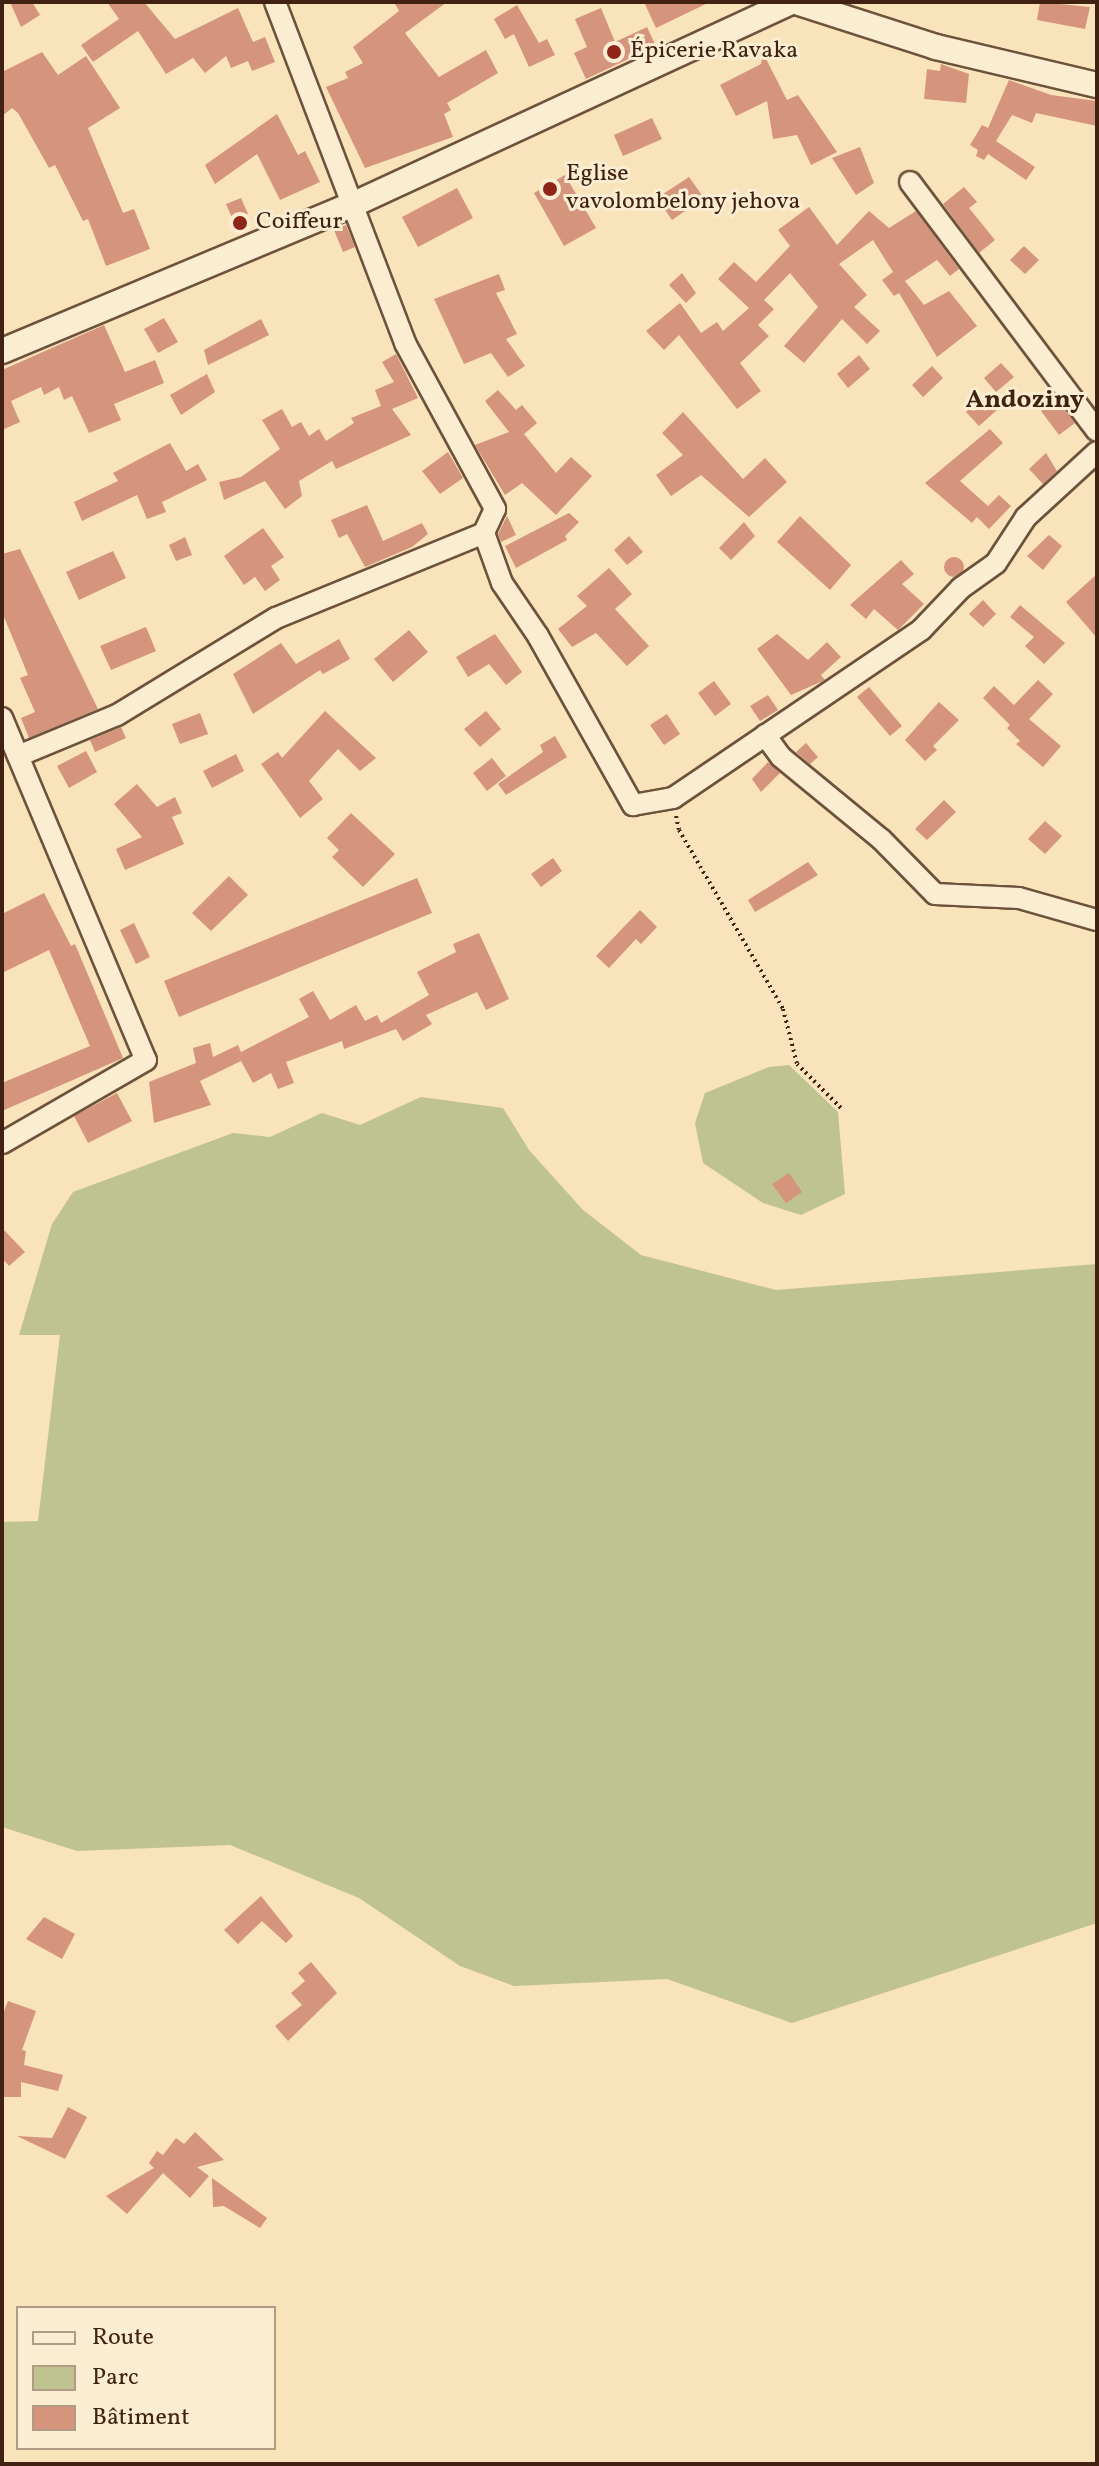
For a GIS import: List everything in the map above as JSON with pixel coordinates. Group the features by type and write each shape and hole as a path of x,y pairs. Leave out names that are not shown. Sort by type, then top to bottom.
{"street":[{"path":"18,756 117,715 276,618 484,533 495,509 405,343 275,2"},
{"path":"2,351 354,204 794,2 936,47 1097,85"},
{"path":"910,182 1097,431"},
{"path":"484,533 502,583 538,636 633,805 673,798 921,630 961,588 996,563 1026,517 1097,452"},
{"path":"2,718 146,1060 2,1143"},
{"path":"765,735 781,757 881,839 935,894 1019,898 1093,914"}],"path":[{"path":"673,798 679,830 783,1009 797,1064 842,1109"}],"green space":[{"path":"789,1065 838,1112 845,1194 801,1215 763,1203 703,1163 695,1123 705,1093 769,1067"},
{"path":"421,1097 503,1108 529,1150 583,1210 641,1255 776,1290 1097,1264 1097,1923 792,2023 667,1979 514,1986 460,1966 359,1898 230,1845 77,1851 2,1827 2,1522 38,1521 60,1335 19,1335 52,1224 73,1192 233,1133 270,1137 322,1113 360,1125"}],"building":[{"path":"10,2 32,2 40,15 21,27"},
{"path":"107,2 144,2 175,39 238,8 253,42 265,37 275,62 252,71 248,61 231,68 226,56 205,73 193,58 166,74 138,31 93,62 81,45 119,19"},
{"path":"394,2 447,2 405,33 439,77 486,50 498,73 447,103 451,110 444,114 453,137 365,168 326,87 348,78 345,72 363,63 353,47 399,11"},
{"path":"644,2 710,2 656,28"},
{"path":"1040,2 1090,7 1085,29 1037,20"},
{"path":"517,5 539,43 547,39 555,55 529,67 514,34 505,39 494,19"},
{"path":"601,8 615,42 647,27 656,46 586,79 574,53 587,47 575,19"},
{"path":"42,52 58,75 86,56 120,108 88,128 123,213 134,209 150,249 106,266 88,219 83,221 55,165 49,168 18,113 12,108 2,116 2,72"},
{"path":"763,53 787,100 798,95 837,152 811,165 797,135 773,139 767,101 736,116 720,85 761,64"},
{"path":"941,64 969,74 966,103 924,99 927,69 940,71"},
{"path":"1009,80 1051,95 1097,101 1097,126 1036,113 1032,123 1012,115 996,141 1035,167 1026,180 988,154 984,160 976,156 978,150 970,145 982,125 988,128"},
{"path":"277,114 298,155 305,151 320,182 280,200 257,154 215,184 205,165"},
{"path":"652,118 662,139 623,156 614,135"},
{"path":"860,147 874,183 856,195 832,158"},
{"path":"565,175 596,228 564,246 534,193"},
{"path":"689,177 704,198 672,220 657,198"},
{"path":"964,187 977,202 969,208 995,240 979,253 943,204"},
{"path":"457,188 473,218 418,247 402,217"},
{"path":"241,198 248,214 233,220 226,204"},
{"path":"809,207 837,245 869,211 889,228 916,211 959,269 950,276 937,260 905,281 924,305 949,291 977,326 937,357 899,293 894,296 882,280 893,272 873,240 839,264 867,295 854,307 880,331 867,344 842,319 804,363 784,346 818,307 790,273 764,300 774,309 758,325 769,336 740,363 761,391 737,409 679,335 664,350 646,331 680,303 701,333 717,322 723,331 749,308 718,279 734,262 756,282 790,246 778,230"},
{"path":"346,225 355,247 343,252 334,230"},
{"path":"1024,246 1039,260 1025,274 1010,260"},
{"path":"682,273 696,293 686,303 669,285"},
{"path":"499,274 505,290 496,293 517,334 506,339 525,366 508,377 491,353 464,364 434,299"},
{"path":"164,318 178,342 158,353 144,329"},
{"path":"261,319 269,335 208,365 204,350"},
{"path":"104,325 125,372 155,360 164,383 114,404 121,420 89,433 72,396 64,400 59,387 44,395 41,387 11,401 20,422 2,430 2,370"},
{"path":"396,354 418,398 392,409 411,435 336,469 332,461 299,481 302,496 285,509 265,481 224,500 219,482 241,477 280,449 262,420 282,409 292,427 301,422 309,436 319,429 326,441 354,423 351,418 381,406 375,390 394,382 382,362"},
{"path":"859,355 870,369 848,388 837,374"},
{"path":"1001,363 1014,377 996,392 984,378"},
{"path":"932,366 943,378 923,397 912,385"},
{"path":"207,374 215,392 181,415 170,395"},
{"path":"498,390 516,410 522,405 537,423 524,434 556,473 571,457 592,476 556,515 522,483 505,495 475,445 509,432 485,401"},
{"path":"984,396 997,410 979,426 966,412"},
{"path":"1056,399 1075,423 1059,435 1041,411"},
{"path":"683,412 743,479 765,458 787,482 749,517 701,475 671,496 656,475 683,455 662,433"},
{"path":"990,429 1003,443 960,481 988,506 999,495 1011,506 989,529 977,517 972,523 925,483"},
{"path":"170,443 186,471 198,464 207,480 162,502 166,512 147,519 137,495 82,521 74,502 118,481 113,473"},
{"path":"448,452 463,478 440,494 422,471"},
{"path":"1046,453 1057,471 1043,484 1029,469"},
{"path":"367,505 383,541 422,523 428,534 412,547 365,567 347,534 339,538 331,520"},
{"path":"569,513 579,522 565,536 567,540 516,568 505,546"},
{"path":"507,516 516,535 501,542 498,534"},
{"path":"800,516 851,565 830,590 777,542"},
{"path":"744,522 755,536 731,560 719,548"},
{"path":"263,528 284,557 271,566 280,580 265,591 255,577 244,585 224,556"},
{"path":"1049,535 1062,546 1043,570 1027,556"},
{"path":"629,536 643,552 627,565 614,550"},
{"path":"185,537 192,555 176,561 169,545"},
{"path":"20,549 98,709 29,738 21,718 35,712 20,678 28,675 2,612 2,554"},
{"path":"113,551 126,578 79,600 66,572"},
{"path":"954,557 961,560 964,567 961,574 954,577 947,574 944,567 947,560"},
{"path":"901,560 914,574 902,584 924,604 898,630 874,609 866,619 850,605"},
{"path":"609,568 632,594 615,609 649,646 627,666 596,633 572,647 558,629 587,606 577,596"},
{"path":"1097,574 1097,638 1066,602"},
{"path":"983,600 996,614 983,627 969,614"},
{"path":"1020,605 1065,643 1044,664 1025,646 1034,637 1010,617"},
{"path":"146,627 156,651 111,670 100,646"},
{"path":"409,630 428,652 393,682 374,659"},
{"path":"495,634 522,672 506,685 489,664 468,677 456,657"},
{"path":"777,634 808,660 827,642 841,657 821,675 825,680 791,695 757,649"},
{"path":"339,639 350,659 323,674 320,670 253,714 233,674 281,643 296,664"},
{"path":"1038,680 1053,694 1029,719 1061,746 1043,767 1016,744 1020,741 1007,728 1010,725 983,698 994,686 1014,705"},
{"path":"714,681 731,704 715,716 698,693"},
{"path":"869,687 902,726 890,736 857,697"},
{"path":"768,695 778,710 760,721 750,706"},
{"path":"939,702 959,720 933,746 937,750 925,761 905,740"},
{"path":"325,711 376,758 360,771 338,749 309,781 323,799 300,818 261,764 278,752 282,758"},
{"path":"486,711 501,729 480,747 464,729"},
{"path":"200,713 208,734 180,744 172,724"},
{"path":"667,714 680,734 664,745 650,725"},
{"path":"121,727 126,738 95,752 90,740"},
{"path":"555,736 567,757 506,795 498,784 543,752 540,745"},
{"path":"806,743 818,757 810,764 796,752"},
{"path":"86,751 97,772 69,788 57,766"},
{"path":"236,754 244,771 212,788 203,771"},
{"path":"492,758 506,776 487,791 473,773"},
{"path":"768,762 780,773 761,792 752,779"},
{"path":"137,784 157,807 175,797 182,813 172,817 184,844 125,870 116,849 142,837 114,804"},
{"path":"944,800 956,812 927,840 915,829"},
{"path":"351,813 395,854 363,887 332,857 339,850 327,838"},
{"path":"1045,821 1062,836 1045,854 1028,839"},
{"path":"553,858 562,871 541,887 531,874"},
{"path":"808,862 818,875 755,912 748,900"},
{"path":"229,876 248,895 211,931 192,913"},
{"path":"417,878 432,913 179,1017 164,981"},
{"path":"44,893 71,946 75,944 123,1058 2,1111 2,1083 90,1046 49,950 2,973 2,914"},
{"path":"640,910 657,927 641,944 636,939 609,968 596,956"},
{"path":"134,923 150,957 136,964 120,930"},
{"path":"479,933 509,999 486,1010 477,992 426,1015 432,1024 403,1041 396,1029 344,1049 342,1041 286,1062 294,1083 278,1089 271,1073 253,1083 241,1061 200,1081 211,1105 154,1123 149,1082 196,1063 193,1048 210,1043 213,1057 238,1045 241,1052 309,1017 299,999 313,991 330,1020 356,1005 365,1021 377,1015 381,1023 429,995 417,972 456,952 453,944"},
{"path":"117,1093 132,1121 88,1143 74,1116"},
{"path":"789,1173 802,1192 786,1203 772,1184"},
{"path":"2,1228 25,1252 9,1266 2,1258"},
{"path":"261,1896 293,1936 286,1943 262,1921 238,1944 224,1930"},
{"path":"44,1917 75,1934 62,1959 26,1939"},
{"path":"311,1962 337,1993 288,2041 275,2026 302,2005 291,1993 305,1981 298,1973"},
{"path":"8,2001 36,2011 22,2050 26,2051 24,2065 63,2075 58,2091 21,2082 21,2097 2,2097 2,2016"},
{"path":"68,2107 87,2117 65,2159 17,2136 52,2138"},
{"path":"195,2132 224,2160 197,2167 209,2176 190,2198 163,2173 127,2214 106,2196 154,2168 149,2163 157,2151 163,2155 176,2138 184,2144"},
{"path":"212,2178 267,2218 260,2228 224,2206 213,2207"}],"place":[{"name":"Épicerie Ravaka","path":"614,52"},
{"name":"Eglise vavolombelony jehova","path":"550,189"},
{"name":"Coiffeur","path":"240,223"}],"district":[{"name":"Andoziny","path":"1025,401"}]}
